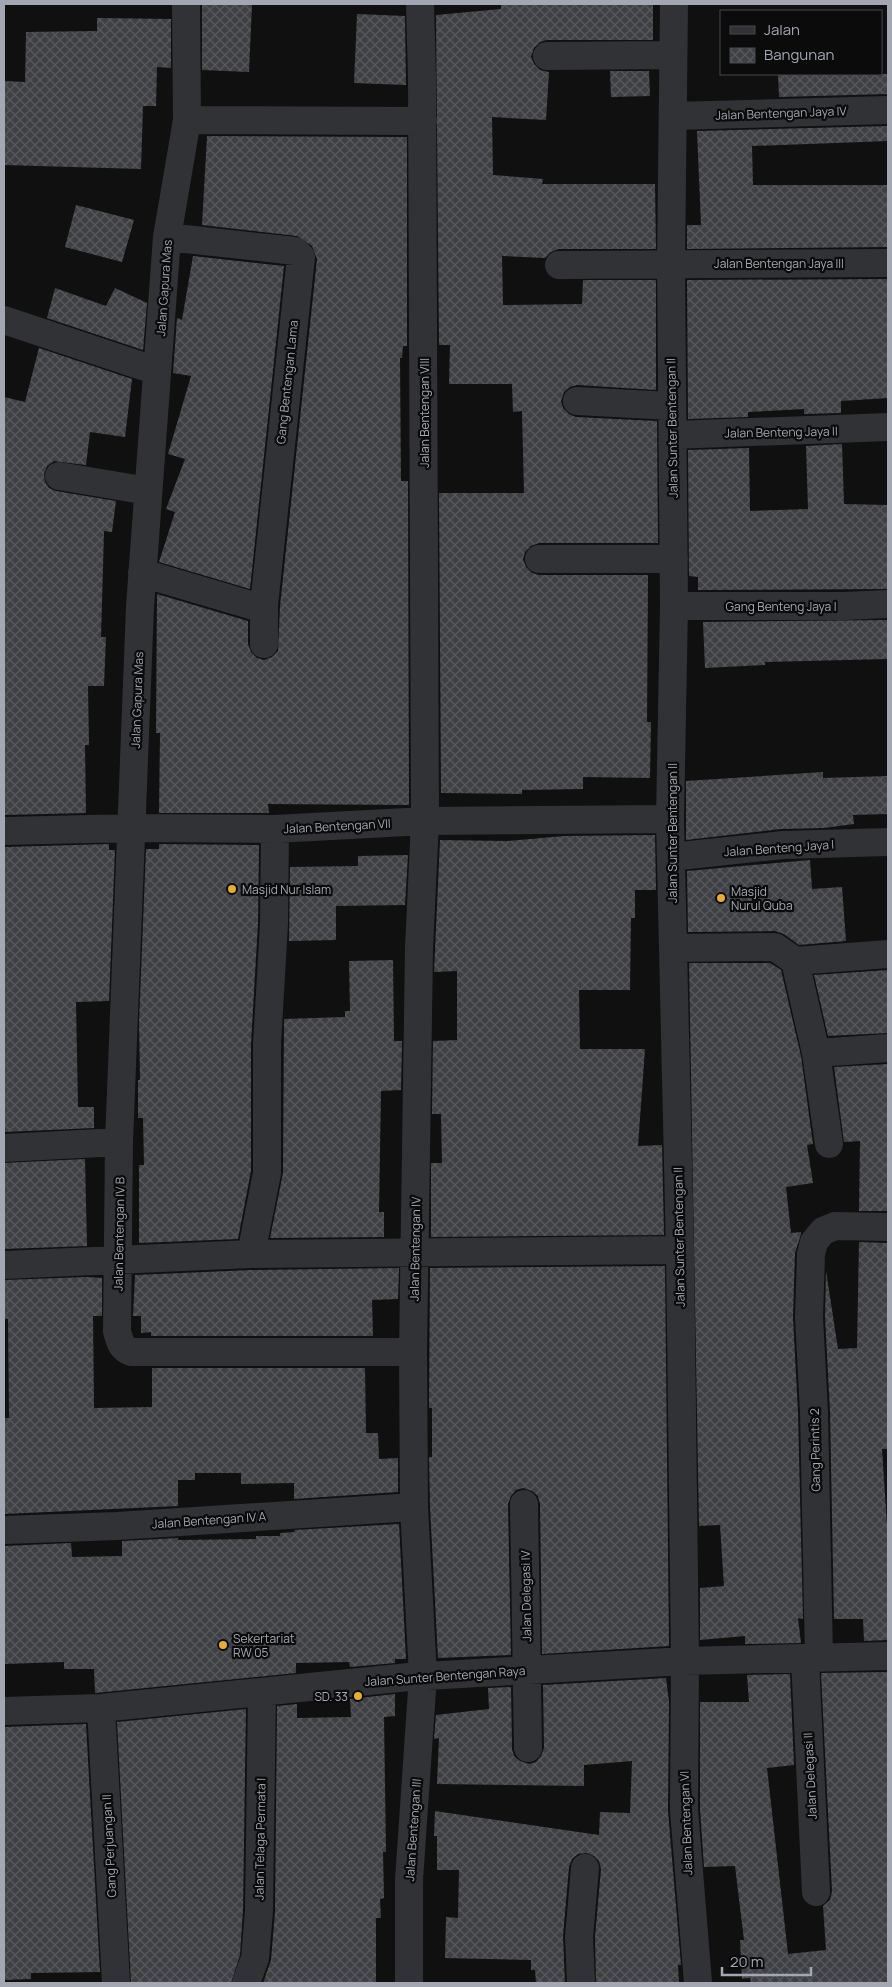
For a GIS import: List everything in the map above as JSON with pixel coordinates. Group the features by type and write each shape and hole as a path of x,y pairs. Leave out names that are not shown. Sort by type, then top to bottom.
{"street":[{"name":"Jalan Gapura Mas","path":"132,828 142,573 167,237 187,120 186,4"},
{"name":"Jalan Bentengan VIII","path":"420,4 425,822"},
{"name":"Jalan Sunter Bentengan II","path":"674,4 671,264 674,606 670,819 680,1250 685,1661"},
{"path":"547,56 673,55"},
{"name":"Jalan Bentengan Jaya IV","path":"674,116 888,110"},
{"path":"187,120 407,120 422,122"},
{"name":"Gang Bentengan Lama","path":"167,237 295,251 300,257 264,609 264,644"},
{"name":"Jalan Bentengan Jaya III","path":"559,265 888,263"},
{"path":"4,320 157,371"},
{"path":"577,401 671,406"},
{"name":"Jalan Benteng Jaya II","path":"673,435 888,427"},
{"path":"59,476 148,491"},
{"path":"539,559 674,559"},
{"path":"142,573 264,609"},
{"name":"Gang Benteng Jaya I","path":"674,606 844,606 888,604"},
{"name":"Jalan Bentengan VII","path":"4,831 132,828 275,829 425,822 670,819"},
{"name":"Jalan Bentengan IV","path":"423,1676 414,1506 413,1352 420,949 425,822"},
{"name":"Jalan Bentengan IV B","path":"132,828 120,1142 117,1331 120,1344 125,1350 131,1352 413,1352"},
{"path":"251,1254 267,1173 267,1044 274,924 275,829"},
{"name":"Jalan Benteng Jaya I","path":"671,857 783,845 888,842"},
{"path":"673,948 774,947 795,961 888,954"},
{"path":"795,961 816,1053 828,1144"},
{"path":"816,1053 888,1048"},
{"path":"4,1148 120,1142"},
{"name":"Gang Perintis 2","path":"812,1658 814,1412 809,1268 814,1242 823,1231 835,1226 888,1227"},
{"path":"4,1265 251,1254 680,1250"},
{"name":"Jalan Delegasi IV","path":"524,1504 528,1748"},
{"name":"Jalan Bentengan IV A","path":"4,1530 125,1526 414,1506"},
{"name":"Jalan Sunter Bentengan Raya","path":"4,1711 102,1708 423,1676 685,1661 888,1656"},
{"name":"Jalan Delegasi II","path":"812,1658 816,1892"},
{"name":"Jalan Bentengan VI","path":"685,1661 684,1810 698,1983"},
{"name":"Jalan Bentengan III","path":"410,1983 409,1880 423,1676"},
{"name":"Jalan Telaga Permata I","path":"246,1983 255,1958 259,1911 262,1692"},
{"name":"Gang Perjuangan II","path":"102,1708 116,1983"},
{"path":"581,1983 579,1938 585,1868"}],"building":[{"path":"202,4 252,4 249,72 202,70"},
{"path":"501,4 653,4 653,40 547,40 540,42 534,48 531,57 534,64 540,70 549,72 546,120 492,117 493,175 543,179 542,184 655,184 656,249 559,249 551,252 545,258 502,256 503,305 582,304 583,280 656,280 656,390 577,385 570,387 564,392 561,401 563,408 569,414 576,417 657,421 658,543 539,543 531,546 525,552 523,559 526,567 532,573 539,575 648,575 647,722 651,722 650,778 583,777 583,789 522,790 522,794 441,793 439,493 524,493 522,411 513,412 512,384 449,384 450,345 439,345 436,15 501,9"},
{"path":"357,14 405,16 406,85 354,83"},
{"path":"97,18 171,19 171,68 157,67 156,106 143,106 141,169 4,165 4,81 25,82 26,32 97,31"},
{"path":"610,71 649,71 650,96 611,97"},
{"path":"888,74 888,94 779,97 778,75"},
{"path":"888,126 888,141 752,146 753,185 888,185 888,247 687,249 687,225 701,225 697,131"},
{"path":"207,136 407,137 407,346 403,346 402,358 400,358 401,481 408,481 409,805 268,804 269,813 159,813 160,733 156,733 157,594 248,621 248,644 251,652 257,658 264,660 272,657 278,651 280,606 317,259 312,246 297,236 202,225"},
{"path":"76,205 134,220 122,262 65,247"},
{"path":"193,256 284,266 250,589 159,562 175,512 166,509 185,459 168,454 191,376 173,373 177,318 182,320"},
{"path":"888,279 888,398 841,401 841,413 804,414 804,409 748,412 748,417 688,419 687,280"},
{"path":"55,288 106,306 115,288 147,303 143,350 47,318"},
{"path":"39,348 132,379 125,437 90,432 86,465 54,461 47,466 44,474 45,482 49,488 56,491 116,501 112,532 104,531 101,637 106,637 104,686 88,686 89,745 85,745 86,813 4,815 4,397 25,402"},
{"path":"842,444 844,504 888,505 888,589 698,590 698,577 689,576 688,450 749,448 750,511 808,509 806,446"},
{"path":"888,620 888,659 765,662 765,665 705,668 703,622"},
{"path":"823,772 823,778 888,776 888,814 853,815 854,824 824,828 781,829 686,840 686,781"},
{"path":"655,835 656,890 635,890 635,918 631,918 630,990 579,990 580,1049 645,1049 638,1146 662,1145 664,1235 431,1237 431,1163 442,1163 441,1114 432,1114 433,1041 457,1040 457,971 434,972 440,840 507,841 564,836"},
{"path":"109,844 109,850 115,850 109,1001 76,1002 78,1107 94,1107 94,1128 4,1132 4,847"},
{"path":"159,844 259,845 258,923 251,1044 251,1171 238,1239 139,1243 139,1165 144,1165 143,1118 138,1118 138,1080 140,1080 139,1023 146,849 159,849"},
{"path":"408,855 405,905 336,906 336,940 289,941 290,867 358,866 358,856"},
{"path":"810,860 812,889 842,887 846,941 799,945 784,934 775,931 688,932 687,871"},
{"path":"393,960 394,1041 402,1041 401,1090 381,1091 379,1212 384,1212 384,1237 270,1238 283,1173 284,1019 345,1017 345,1011 350,1011 349,961"},
{"path":"689,963 770,963 781,970 801,1056 813,1144 807,1145 813,1183 786,1187 791,1233 801,1232 795,1253 793,1317 798,1413 803,1619 798,1618 801,1643 745,1644 745,1636 700,1640 700,1588 724,1586 720,1525 699,1526"},
{"path":"888,970 888,1033 828,1036 814,975"},
{"path":"888,1064 888,1211 859,1211 860,1141 844,1142 834,1067"},
{"path":"85,1159 87,1246 4,1249 4,1163"},
{"path":"859,1242 888,1243 888,1449 882,1449 888,1540 888,1640 864,1641 863,1619 834,1619 830,1412 825,1317 826,1271 838,1349 857,1348"},
{"path":"665,1266 669,1646 542,1654 540,1504 538,1496 532,1491 523,1488 516,1490 508,1504 511,1655 438,1658 430,1507 429,1457 432,1457 432,1408 429,1408 430,1268"},
{"path":"399,1268 398,1299 372,1300 373,1336 151,1336 151,1332 141,1333 141,1316 133,1316 135,1275 251,1270"},
{"path":"102,1278 102,1316 93,1316 94,1408 152,1407 152,1368 365,1368 366,1433 378,1433 379,1459 398,1458 398,1492 294,1499 294,1483 241,1484 241,1473 195,1473 195,1480 178,1480 178,1506 4,1514 4,1418 9,1418 8,1319 4,1319 4,1280"},
{"path":"399,1524 406,1659 395,1659 395,1663 350,1667 349,1662 296,1663 296,1673 95,1693 94,1669 64,1669 64,1662 4,1664 4,1546 71,1543 72,1557 122,1556 122,1541 178,1538 178,1540 256,1539 256,1536 280,1536 280,1533 295,1532 294,1530"},
{"path":"888,1672 888,1983 751,1983 750,1978 742,1979 740,1940 744,1940 735,1866 704,1867 700,1809 700,1702 749,1702 747,1675 790,1674 794,1765 767,1768 788,1954 826,1950 823,1906 830,1900 832,1891 821,1673"},
{"path":"666,1678 669,1702 668,1811 681,1965 678,1965 679,1983 596,1983 595,1937 601,1869 599,1861 587,1853 578,1854 572,1859 569,1867 563,1936 565,1983 536,1983 535,1970 531,1970 531,1960 445,1958 446,1917 458,1918 459,1870 437,1870 437,1836 434,1836 435,1811 599,1835 600,1812 630,1813 632,1761 584,1765 584,1786 437,1784 439,1738 434,1739 436,1715 489,1709 488,1688 511,1687 512,1749 514,1756 520,1761 529,1764 536,1762 544,1748 543,1685"},
{"path":"395,1694 395,1716 384,1717 386,1852 383,1852 384,1898 380,1899 381,1918 376,1918 376,1982 263,1983 271,1960 275,1912 277,1706 297,1704 297,1718 351,1717 350,1699"},
{"path":"246,1709 243,1910 240,1955 231,1983 131,1983 117,1722"},
{"path":"86,1724 100,1972 31,1973 31,1979 4,1980 4,1727"}],"place":[{"name":"Masjid Nur Islam","path":"232,889"},
{"name":"Masjid Nurul Quba","path":"721,898"},
{"name":"Sekertariat RW 05","path":"223,1645"},
{"name":"SD. 33","path":"358,1696"}]}
